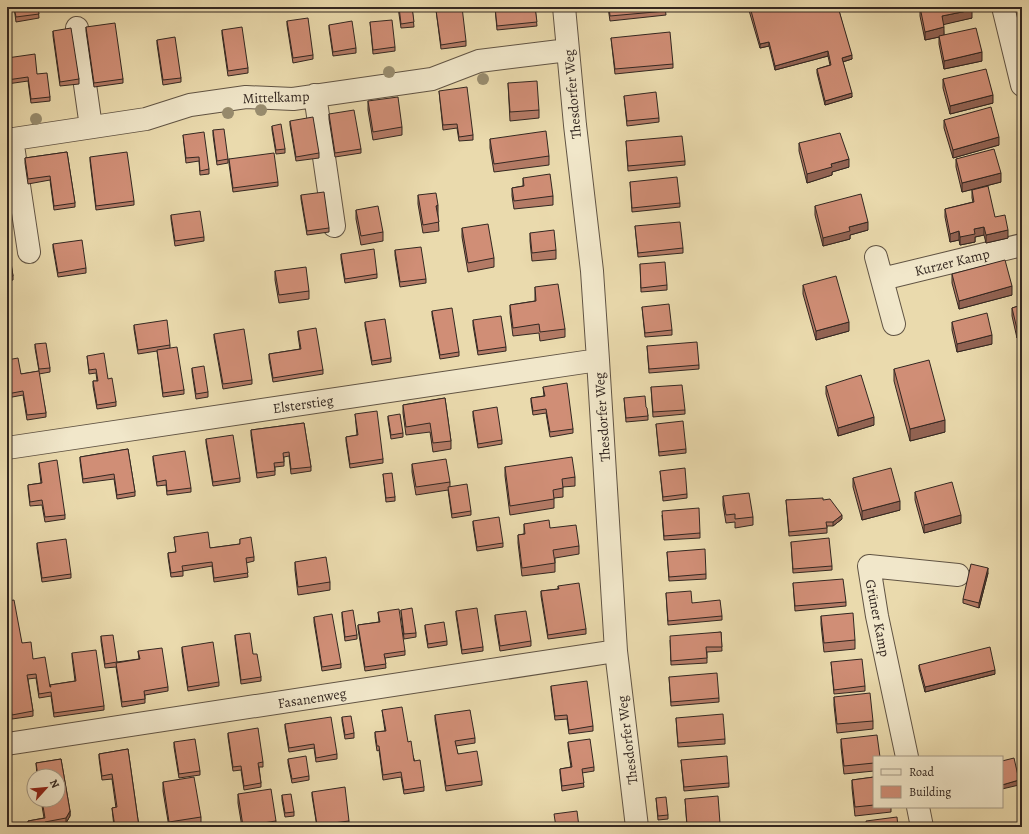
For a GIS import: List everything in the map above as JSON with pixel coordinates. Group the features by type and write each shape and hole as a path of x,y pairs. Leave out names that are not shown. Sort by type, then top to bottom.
{"street":[{"name":"Thesdorfer Weg","path":"564,7 575,125 592,271 616,651 637,827"},
{"path":"1003,7 1022,85"},
{"path":"77,28 91,127"},
{"name":"Mittelkamp","path":"10,139 146,119 190,105 246,97 293,99 432,79 479,61 568,50"},
{"path":"315,95 334,226"},
{"path":"10,139 29,252"},
{"name":"Kurzer Kamp","path":"882,279 1022,245"},
{"path":"876,257 894,324"},
{"name":"Elsterstieg","path":"7,448 598,360"},
{"name":"Grüner Kamp","path":"907,756 877,616 869,566 958,575"},
{"name":"Fasanenweg","path":"7,744 616,651"},
{"path":"918,808 922,827"}],"building":[{"path":"14,7 38,7 39,14 16,17"},
{"path":"399,7 412,7 414,22 401,24"},
{"path":"462,7 466,41 441,45 436,10"},
{"path":"495,7 535,7 537,22 497,26"},
{"path":"609,7 665,7 666,11 610,16"},
{"path":"750,7 838,7 852,55 842,58 852,93 825,101 817,69 831,65 828,51 775,66 769,42 760,44"},
{"path":"920,7 971,7 972,10 942,16 944,27 925,32"},
{"path":"308,18 313,55 293,58 287,21"},
{"path":"392,20 395,47 373,50 370,22"},
{"path":"352,21 356,48 333,52 329,25"},
{"path":"115,23 123,79 94,83 86,27"},
{"path":"242,27 248,68 228,71 222,30"},
{"path":"71,28 79,79 60,82 53,31"},
{"path":"976,28 982,52 944,61 939,36"},
{"path":"670,32 673,64 615,69 611,38"},
{"path":"175,37 181,78 163,80 157,40"},
{"path":"35,54 37,74 47,73 50,97 31,99 28,77 7,80 7,58"},
{"path":"986,69 993,95 950,106 943,79"},
{"path":"537,81 539,110 510,112 508,83"},
{"path":"467,87 473,135 459,137 457,124 443,125 439,91"},
{"path":"656,92 659,118 627,121 624,96"},
{"path":"398,97 402,127 373,132 368,101"},
{"path":"991,107 999,137 953,150 944,120"},
{"path":"354,110 361,149 335,153 329,114"},
{"path":"313,117 319,153 296,157 290,121"},
{"path":"281,124 285,149 276,150 272,126"},
{"path":"224,129 228,159 217,161 213,130"},
{"path":"546,131 549,156 494,164 490,139"},
{"path":"204,132 209,169 200,171 199,157 186,158 183,135"},
{"path":"840,133 849,159 831,164 832,167 807,174 799,143"},
{"path":"682,136 685,161 628,166 626,141"},
{"path":"994,149 1001,173 962,183 956,159"},
{"path":"67,152 75,203 54,206 50,176 28,179 25,158"},
{"path":"127,152 134,201 96,206 90,157"},
{"path":"274,153 278,182 233,188 229,159"},
{"path":"550,174 553,196 514,201 512,188 524,186 523,178"},
{"path":"677,177 680,203 632,208 630,182"},
{"path":"988,186 995,217 1005,215 1008,230 986,235 984,227 974,229 975,234 960,237 959,231 950,234 945,209 974,202 972,190"},
{"path":"324,192 329,228 307,231 301,195"},
{"path":"436,193 438,205 436,206 439,222 423,225 418,195"},
{"path":"861,194 868,222 849,227 850,231 823,238 815,206"},
{"path":"378,206 383,232 361,236 356,210"},
{"path":"200,211 204,237 175,241 171,215"},
{"path":"680,222 683,248 638,253 635,226"},
{"path":"488,224 494,258 468,263 462,228"},
{"path":"554,230 556,250 532,253 530,233"},
{"path":"82,240 86,268 58,273 53,244"},
{"path":"7,242 13,276 7,277"},
{"path":"421,247 426,279 400,282 395,250"},
{"path":"374,249 377,274 345,279 341,254"},
{"path":"1005,260 1012,286 959,301 952,274"},
{"path":"665,262 667,285 641,288 640,264"},
{"path":"306,267 309,291 279,295 275,271"},
{"path":"836,276 849,322 816,331 803,285"},
{"path":"558,284 565,329 540,332 539,324 513,328 510,305 536,301 535,287"},
{"path":"669,304 672,330 645,333 642,307"},
{"path":"1022,305 1022,328 1017,329 1012,308"},
{"path":"452,308 459,352 440,355 432,311"},
{"path":"987,313 992,335 957,344 952,322"},
{"path":"501,316 506,347 478,351 473,320"},
{"path":"385,319 391,358 372,361 365,322"},
{"path":"167,320 170,345 138,350 134,325"},
{"path":"316,328 323,370 273,378 269,354 301,349 298,331"},
{"path":"244,329 252,380 223,384 214,334"},
{"path":"697,342 699,365 649,369 647,346"},
{"path":"46,343 50,368 39,369 35,344"},
{"path":"177,347 184,390 163,393 157,350"},
{"path":"104,353 108,379 112,378 116,402 97,405 93,381 98,381 96,369 89,370 87,356"},
{"path":"18,358 21,374 39,371 46,413 27,415 23,391 7,394 7,360"},
{"path":"929,360 945,420 910,429 894,369"},
{"path":"204,366 208,392 196,394 192,368"},
{"path":"861,375 874,417 838,428 826,386"},
{"path":"567,383 573,429 550,432 546,409 533,411 531,398 545,396 543,387"},
{"path":"682,385 685,410 653,412 651,387"},
{"path":"645,396 648,416 626,418 624,398"},
{"path":"445,398 451,441 433,443 430,423 406,427 403,405"},
{"path":"497,407 502,440 478,444 473,411"},
{"path":"377,411 383,459 350,464 346,437 358,435 355,414"},
{"path":"400,414 403,433 391,435 388,416"},
{"path":"683,421 686,449 659,452 656,424"},
{"path":"304,423 311,467 291,469 289,452 283,453 284,462 274,463 275,471 257,473 251,430"},
{"path":"233,435 240,478 213,482 206,439"},
{"path":"128,449 135,492 117,495 114,474 83,479 80,457"},
{"path":"185,451 191,488 167,491 166,480 157,482 153,456"},
{"path":"572,457 575,477 562,479 563,488 553,490 554,499 510,506 505,467"},
{"path":"446,459 450,482 416,487 412,464"},
{"path":"57,460 65,515 45,517 42,500 30,502 28,485 42,483 39,463"},
{"path":"685,468 687,494 663,497 660,471"},
{"path":"891,468 900,501 862,511 853,478"},
{"path":"392,473 395,497 386,498 383,474"},
{"path":"952,482 961,515 924,525 915,492"},
{"path":"467,484 471,511 452,514 448,487"},
{"path":"749,493 753,517 735,519 735,514 726,515 723,496"},
{"path":"823,498 823,500 830,499 842,515 833,522 826,522 827,528 789,532 786,500"},
{"path":"699,508 700,533 664,536 662,511"},
{"path":"499,517 503,543 477,547 473,521"},
{"path":"549,520 550,528 576,525 579,546 553,550 555,563 522,568 518,535 525,534 524,524"},
{"path":"208,532 210,548 240,544 240,539 251,537 254,557 246,558 248,573 214,578 212,562 182,566 183,571 171,573 168,553 176,552 174,537"},
{"path":"829,538 832,566 793,569 791,542"},
{"path":"66,539 71,574 42,578 37,543"},
{"path":"705,549 706,574 669,577 667,552"},
{"path":"326,557 330,582 298,587 295,562"},
{"path":"971,564 988,568 979,603 963,599"},
{"path":"843,579 846,602 795,606 793,583"},
{"path":"579,583 586,629 548,635 541,591 559,589 558,586"},
{"path":"691,591 692,603 720,600 722,616 668,621 666,593"},
{"path":"14,600 22,643 31,642 33,659 45,657 50,687 50,685 76,681 72,653 96,650 104,706 54,713 51,692 39,694 36,674 27,675 33,711 12,715 7,683 7,601"},
{"path":"412,608 416,633 404,634 401,610"},
{"path":"477,608 483,647 462,650 456,611"},
{"path":"399,609 405,651 384,654 386,664 365,667 358,625 380,622 378,612"},
{"path":"353,610 357,635 345,637 342,612"},
{"path":"526,611 531,641 500,646 495,615"},
{"path":"853,613 855,640 824,643 821,616"},
{"path":"332,614 341,664 322,667 314,617"},
{"path":"444,622 447,641 428,644 425,625"},
{"path":"721,632 722,647 706,647 707,658 671,661 670,636"},
{"path":"250,633 253,654 257,654 261,677 241,680 235,635"},
{"path":"113,635 117,662 105,664 101,636"},
{"path":"213,642 219,682 188,687 182,647"},
{"path":"990,647 995,670 925,687 919,665"},
{"path":"162,648 168,687 144,691 145,699 122,702 116,663 140,659 138,651"},
{"path":"862,659 865,686 834,690 831,662"},
{"path":"717,673 719,698 671,702 669,677"},
{"path":"587,681 593,726 569,730 567,715 555,716 551,686"},
{"path":"870,693 873,721 837,724 834,697"},
{"path":"402,707 408,742 411,741 414,761 420,760 424,787 404,790 401,772 383,775 379,746 377,746 375,732 386,731 382,710"},
{"path":"470,710 475,738 455,741 458,754 477,751 482,781 446,786 435,715"},
{"path":"723,714 725,739 678,743 676,718"},
{"path":"351,716 354,733 345,735 342,717"},
{"path":"331,717 337,754 316,758 314,744 289,748 285,724"},
{"path":"258,728 263,762 258,763 261,783 244,786 241,766 233,767 228,733"},
{"path":"877,735 880,756 873,756 873,763 844,766 841,739"},
{"path":"195,739 200,771 179,774 174,742"},
{"path":"590,739 594,767 582,769 584,783 562,786 560,769 572,767 568,742"},
{"path":"128,749 139,827 115,827 112,808 117,807 112,774 102,776 99,754"},
{"path":"306,756 309,776 292,779 288,759"},
{"path":"727,756 729,783 684,787 681,760"},
{"path":"1014,758 1019,780 1003,785 1003,761"},
{"path":"61,759 63,768 37,768 36,763"},
{"path":"194,777 201,817 169,822 163,782"},
{"path":"873,777 873,805 855,807 852,780"},
{"path":"345,787 349,821 317,825 312,792"},
{"path":"66,788 70,811 66,818 45,822 46,827 29,827 28,821 45,818 43,808 66,808"},
{"path":"271,789 276,821 243,826 238,794"},
{"path":"291,794 294,812 285,813 282,795"},
{"path":"718,796 720,823 687,825 685,799"},
{"path":"666,797 668,815 658,816 656,798"},
{"path":"577,811 579,827 556,827 554,814"},
{"path":"897,817 898,827 867,827 866,821"}]}
